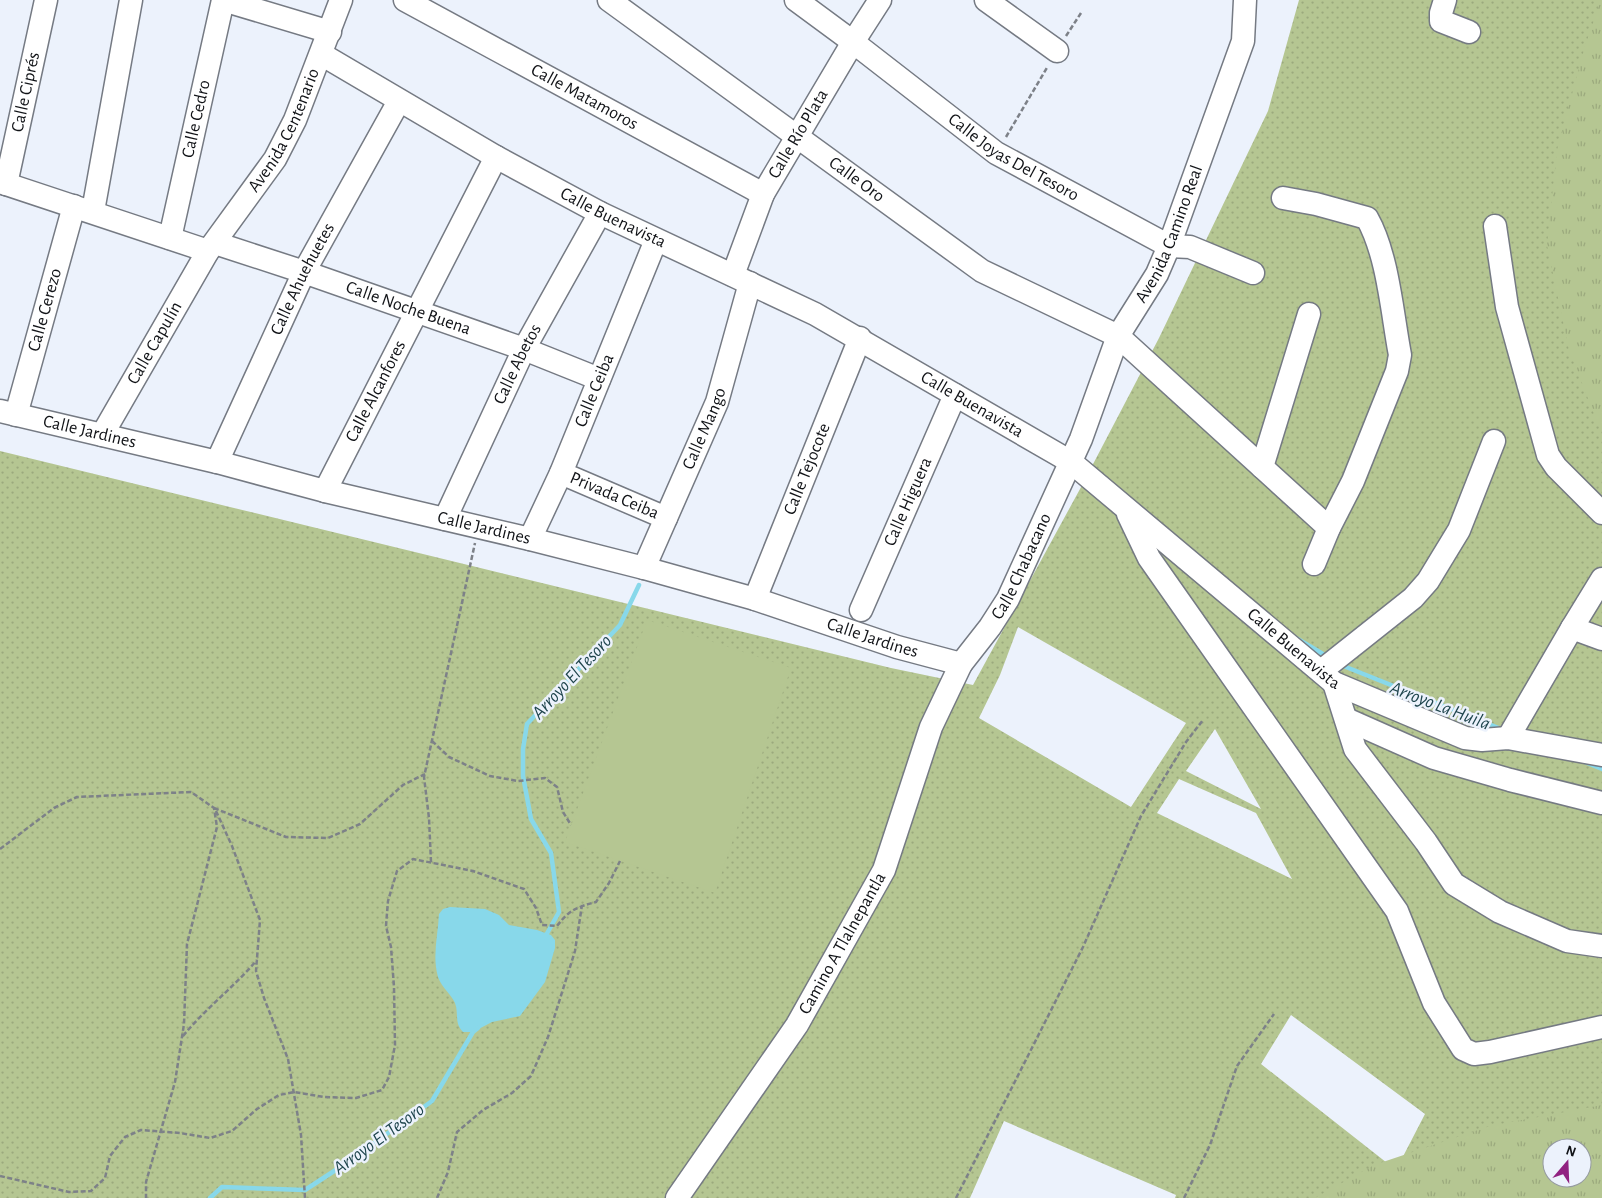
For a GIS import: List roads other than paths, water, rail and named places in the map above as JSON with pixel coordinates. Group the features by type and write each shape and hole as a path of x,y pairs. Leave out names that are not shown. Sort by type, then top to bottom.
{"street":[{"name":"Calle Ciprés","path":"3,183 46,0"},
{"name":"Calle Cerezo","path":"8,413 84,209 131,0"},
{"path":"223,0 330,32"},
{"name":"Calle Cedro","path":"170,238 223,0"},
{"name":"Avenida Centenario","path":"211,247 275,159 294,120 341,0"},
{"name":"Calle Matamoros","path":"406,0 763,194"},
{"name":"Calle Oro","path":"609,0 982,270 1118,336 1329,528"},
{"name":"Calle Joyas Del Tesoro","path":"796,0 996,153 1169,246 1190,247 1253,273"},
{"name":"Calle Río Plata","path":"741,279 763,194 880,0"},
{"path":"986,0 1057,51"},
{"name":"Avenida Camino Real","path":"1071,462 1118,336 1157,274 1169,246 1243,41 1245,0"},
{"path":"1445,0 1441,21 1469,32"},
{"name":"Calle Buenavista","path":"321,54 398,101 600,214 815,314 860,338 1071,462 1328,677 1465,738 1482,740 1508,738 1602,755"},
{"name":"Calle Ahuehuetes","path":"217,462 304,272 398,101"},
{"name":"Calle Alcanfores","path":"325,491 496,157"},
{"name":"Calle Noche Buena","path":"3,183 170,238 304,272 524,349 600,379"},
{"path":"1283,198 1316,204 1367,218 1374,231 1381,252 1400,355 1397,371 1353,481 1329,528 1314,564"},
{"name":"Calle Abetos","path":"445,519 524,349 600,214"},
{"path":"1495,226 1507,307 1548,455 1556,467 1602,514"},
{"name":"Calle Ceiba","path":"530,540 561,473 656,240"},
{"name":"Calle Capulín","path":"102,435 211,247"},
{"name":"Calle Mango","path":"644,568 717,402 741,279"},
{"path":"1262,467 1309,314"},
{"name":"Calle Tejocote","path":"755,599 860,338"},
{"name":"Calle Higuera","path":"861,610 955,395"},
{"name":"Calle Jardines","path":"8,413 217,462 325,491 644,568 755,599 897,647 961,664"},
{"path":"1494,442 1459,530 1428,581 1413,598 1328,677 1346,719 1355,749 1426,842 1454,884 1500,912 1567,941 1602,946"},
{"name":"Calle Chabacano","path":"961,664 990,628 1008,598 1071,462"},
{"name":"Privada Ceiba","path":"561,473 666,518"},
{"path":"1124,506 1150,558 1397,911 1434,1003 1464,1049 1474,1054 1490,1052 1602,1027"},
{"path":"1508,738 1602,579"},
{"path":"1572,628 1602,639"},
{"name":"Camino A Tlalnepantla","path":"677,1198 797,1025 884,870 931,727 961,664"},
{"path":"1346,719 1434,758 1510,780 1602,803"}],"water":[{"path":"450,907 485,909 499,915 509,925 537,930 551,935 555,940 555,948 545,982 520,1016 492,1022 473,1032 463,1032 460,1029 455,1003 438,977 435,961 439,914 443,909"}],"waterway":[{"name":"Arroyo El Tesoro","path":"545,937 559,912 551,853 531,819 523,776 523,749 527,724 620,625 639,585"},
{"name":"Arroyo La Huila","path":"1296,638 1328,657"},
{"name":"Arroyo La Huila","path":"1341,665 1501,729"},
{"name":"Arroyo La Huila","path":"1585,762 1602,769"},
{"name":"Arroyo El Tesoro","path":"210,1198 222,1187 305,1190 348,1162 432,1101 473,1032 478,1028"}]}
